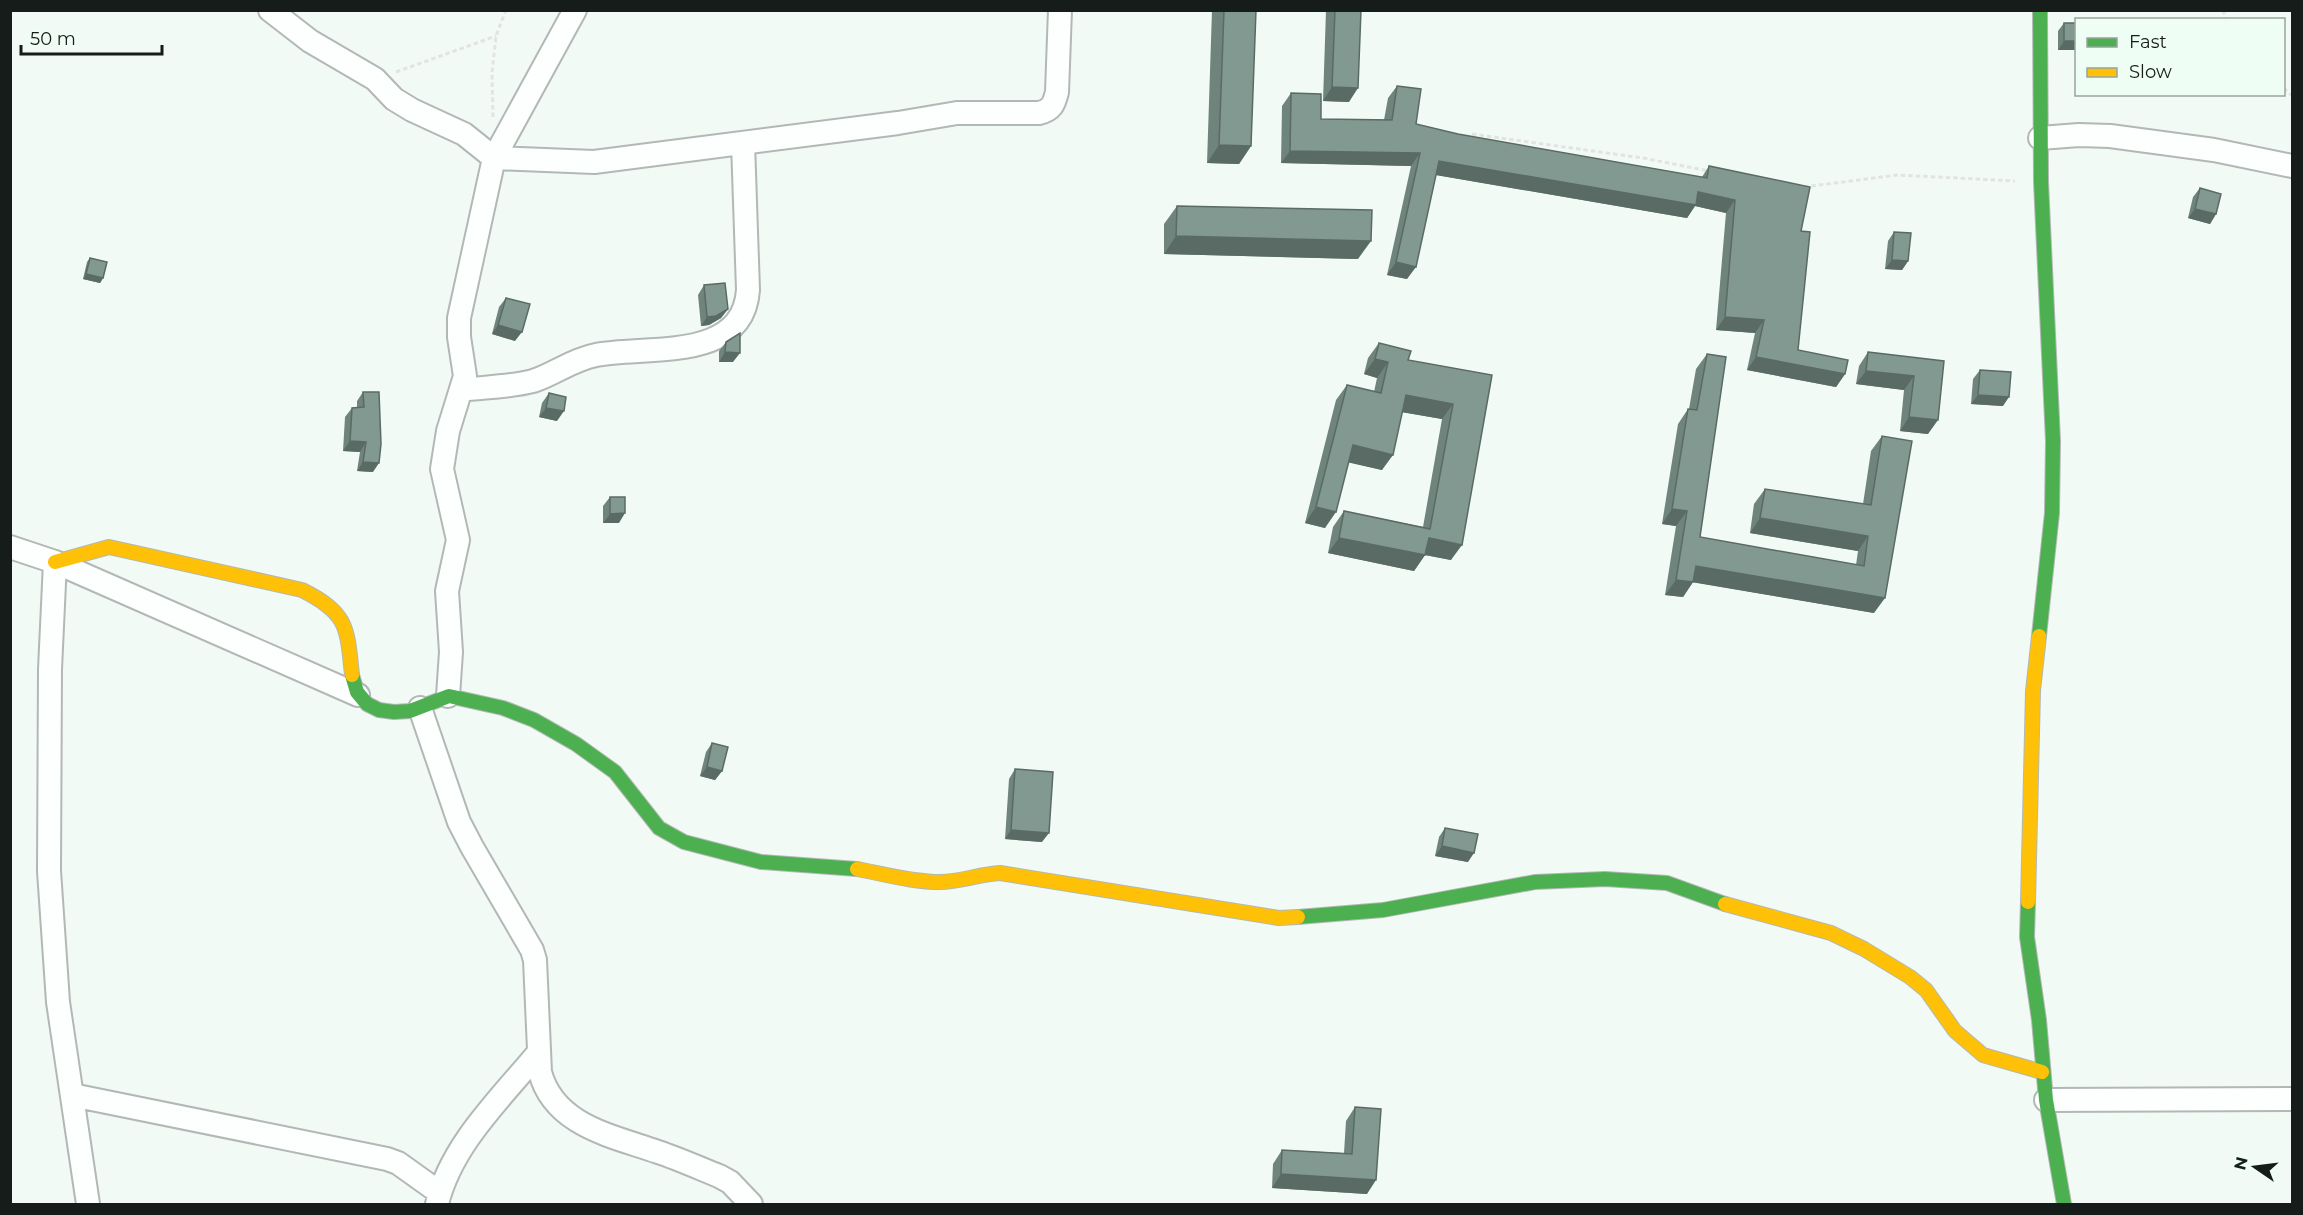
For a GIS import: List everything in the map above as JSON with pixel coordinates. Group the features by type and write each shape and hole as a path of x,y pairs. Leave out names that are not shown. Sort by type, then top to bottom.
{"street":[{"path":"270,10 310,41 375,79 394,99 464,135 494,158 594,162 957,113 1039,113 1048,111 1054,104 1057,92 1060,10"},
{"path":"448,696 451,651 447,591 458,540 442,469 448,431 465,376 459,337 459,318 494,158 575,10"},
{"path":"2040,10 2041,182 2053,441 2052,513 2033,691 2027,936 2039,1020 2042,1072 2064,1204"},
{"path":"2040,138 2079,135 2110,136 2214,150 2292,166"},
{"path":"461,390 534,381 574,360 598,354 684,347 703,343 733,327 741,317 747,302 748,290 743,143"},
{"path":"10,547 55,562 358,694 374,709 385,712 420,708 448,696 510,710 530,717 607,765 621,778 665,833 761,862 849,868 922,881 943,882 1000,873 1279,918 1383,910 1535,882 1605,879 1667,883 1740,910 1831,933 1864,949 1910,977 1926,990 1956,1031 1983,1055 2042,1072"},
{"path":"55,562 109,547 302,590 318,596 331,605 340,616 347,632 354,686 358,694"},
{"path":"55,562 50,669 49,871 58,1002 88,1204"},
{"path":"420,708 459,822 532,950 535,960 538,1052 543,1083 559,1106 583,1125 719,1176 730,1182 751,1204"},
{"path":"72,1095 387,1159 398,1163 439,1199 462,1146 538,1052"},
{"path":"2046,1100 2292,1099"}],"path":[{"path":"493,126 492,73 496,36 506,10"},
{"path":"375,79 496,36"},
{"path":"1472,134 1643,158 1709,171"},
{"path":"1798,187 1897,175 2041,182"}],"building":[{"path":"1224,10 1256,10 1251,146 1219,145"},
{"path":"1335,10 1361,10 1358,88 1332,87"},
{"path":"2064,23 2075,23 2075,41 2064,41"},
{"path":"1397,86 1421,89 1416,124 1458,134 1707,178 1709,166 1810,187 1801,231 1810,232 1798,350 1848,360 1845,374 1756,357 1764,320 1725,317 1735,200 1698,192 1696,205 1439,161 1416,267 1396,262 1420,153 1290,151 1291,93 1321,94 1321,119 1392,120"},
{"path":"2200,188 2221,194 2216,214 2195,209"},
{"path":"1177,206 1372,210 1371,241 1176,236"},
{"path":"1894,232 1911,233 1908,261 1892,260"},
{"path":"90,258 107,262 103,278 86,274"},
{"path":"725,283 728,309 716,316 707,317 704,285"},
{"path":"506,298 530,304 522,332 498,325"},
{"path":"740,333 740,353 725,352 726,342"},
{"path":"1379,343 1411,351 1408,360 1492,375 1462,545 1429,538 1425,555 1339,538 1344,511 1430,529 1453,404 1406,395 1393,455 1353,445 1336,512 1316,507 1347,385 1381,393 1388,362 1375,359"},
{"path":"1868,352 1944,361 1938,420 1909,417 1914,376 1866,371"},
{"path":"1707,354 1726,357 1700,537 1864,566 1868,536 1760,518 1765,489 1871,505 1882,436 1912,441 1885,598 1696,566 1693,582 1676,580 1687,511 1672,509 1688,409 1697,410"},
{"path":"1980,370 2011,372 2009,397 1978,395"},
{"path":"363,392 379,392 381,444 379,463 363,462 366,442 350,441 352,408 364,407"},
{"path":"549,393 566,397 564,411 546,408"},
{"path":"610,497 625,497 625,513 610,514"},
{"path":"712,743 728,747 722,771 707,767"},
{"path":"1015,769 1053,772 1049,833 1011,830"},
{"path":"1445,828 1478,834 1474,853 1442,846"},
{"path":"1355,1107 1381,1109 1376,1180 1281,1174 1282,1150 1352,1154"}],"traffic: fast":[{"path":"2039,636 2052,513 2053,441 2041,182 2040,10"},
{"path":"352,675 357,692 367,704 379,710 410,711 449,696 503,708 534,720 576,744 615,772 659,828 684,842 761,862 857,869"},
{"path":"1298,917 1383,910 1535,882 1605,879 1667,883 1725,904"},
{"path":"2028,902 2027,937 2039,1020 2046,1100 2064,1204"}],"traffic: slow":[{"path":"55,562 109,547 302,590 329,606 337,614 349,645 352,675"},
{"path":"2028,902 2033,691 2039,636"},
{"path":"857,869 930,882 955,881 1000,873 1279,918 1298,917"},
{"path":"1725,904 1831,933 1864,949 1910,977 1926,990 1955,1031 1983,1055 2042,1072"}]}
